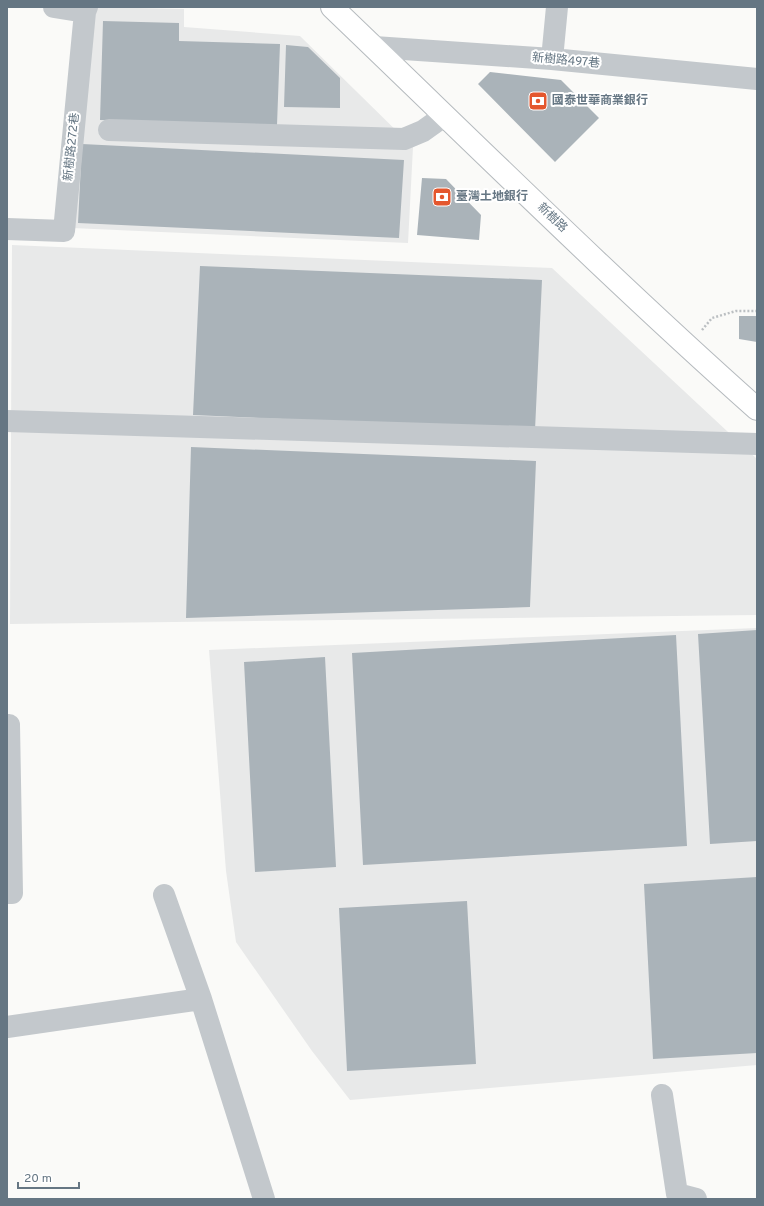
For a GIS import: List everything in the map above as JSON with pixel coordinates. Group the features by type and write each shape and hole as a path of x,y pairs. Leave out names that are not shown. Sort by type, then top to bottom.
{"main road":[{"name":"新樹路","path":"332,7 444,116 686,346 757,409"}],"street":[{"path":"54,7 86,9"},
{"path":"552,59 557,7"},
{"name":"新樹路272巷","path":"7,228 64,230 86,9"},
{"name":"新樹路497巷","path":"374,47 552,59 757,80"},
{"path":"110,130 404,139 423,131 444,116"},
{"path":"7,421 757,444"},
{"path":"7,893 12,893 9,725"},
{"path":"164,896 201,999 264,1199"},
{"path":"7,1027 201,999"},
{"path":"662,1095 677,1194 696,1199"}],"path":[{"path":"686,346 712,318 736,311 757,311"}],"shaded area":[{"path":"91,7 184,9 184,27 300,36 413,147 408,243 72,228"},
{"path":"12,245 552,268 757,459 757,615 10,624"},
{"path":"757,628 757,1065 350,1100 312,1051 236,942 226,871 209,650"}],"building":[{"path":"103,21 179,23 179,41 280,44 277,125 100,120"},
{"path":"286,45 308,47 340,78 340,108 284,107"},
{"name":"國泰世華商業銀行","path":"490,72 561,80 599,118 555,162 478,84"},
{"path":"82,144 404,160 399,238 78,223"},
{"name":"臺灣土地銀行","path":"422,178 446,179 481,215 479,240 417,235"},
{"path":"200,266 542,280 535,430 193,415"},
{"path":"739,316 757,316 757,342 739,339"},
{"path":"191,447 536,461 530,607 186,618"},
{"path":"757,630 757,841 710,844 698,634"},
{"path":"676,635 687,846 363,865 352,653"},
{"path":"325,657 336,867 255,872 244,662"},
{"path":"757,877 757,1053 653,1059 644,884"},
{"path":"467,901 476,1064 347,1071 339,908"}],"place":[{"name":"國泰世華商業銀行","path":"538,101"},
{"name":"臺灣土地銀行","path":"442,197"}]}
